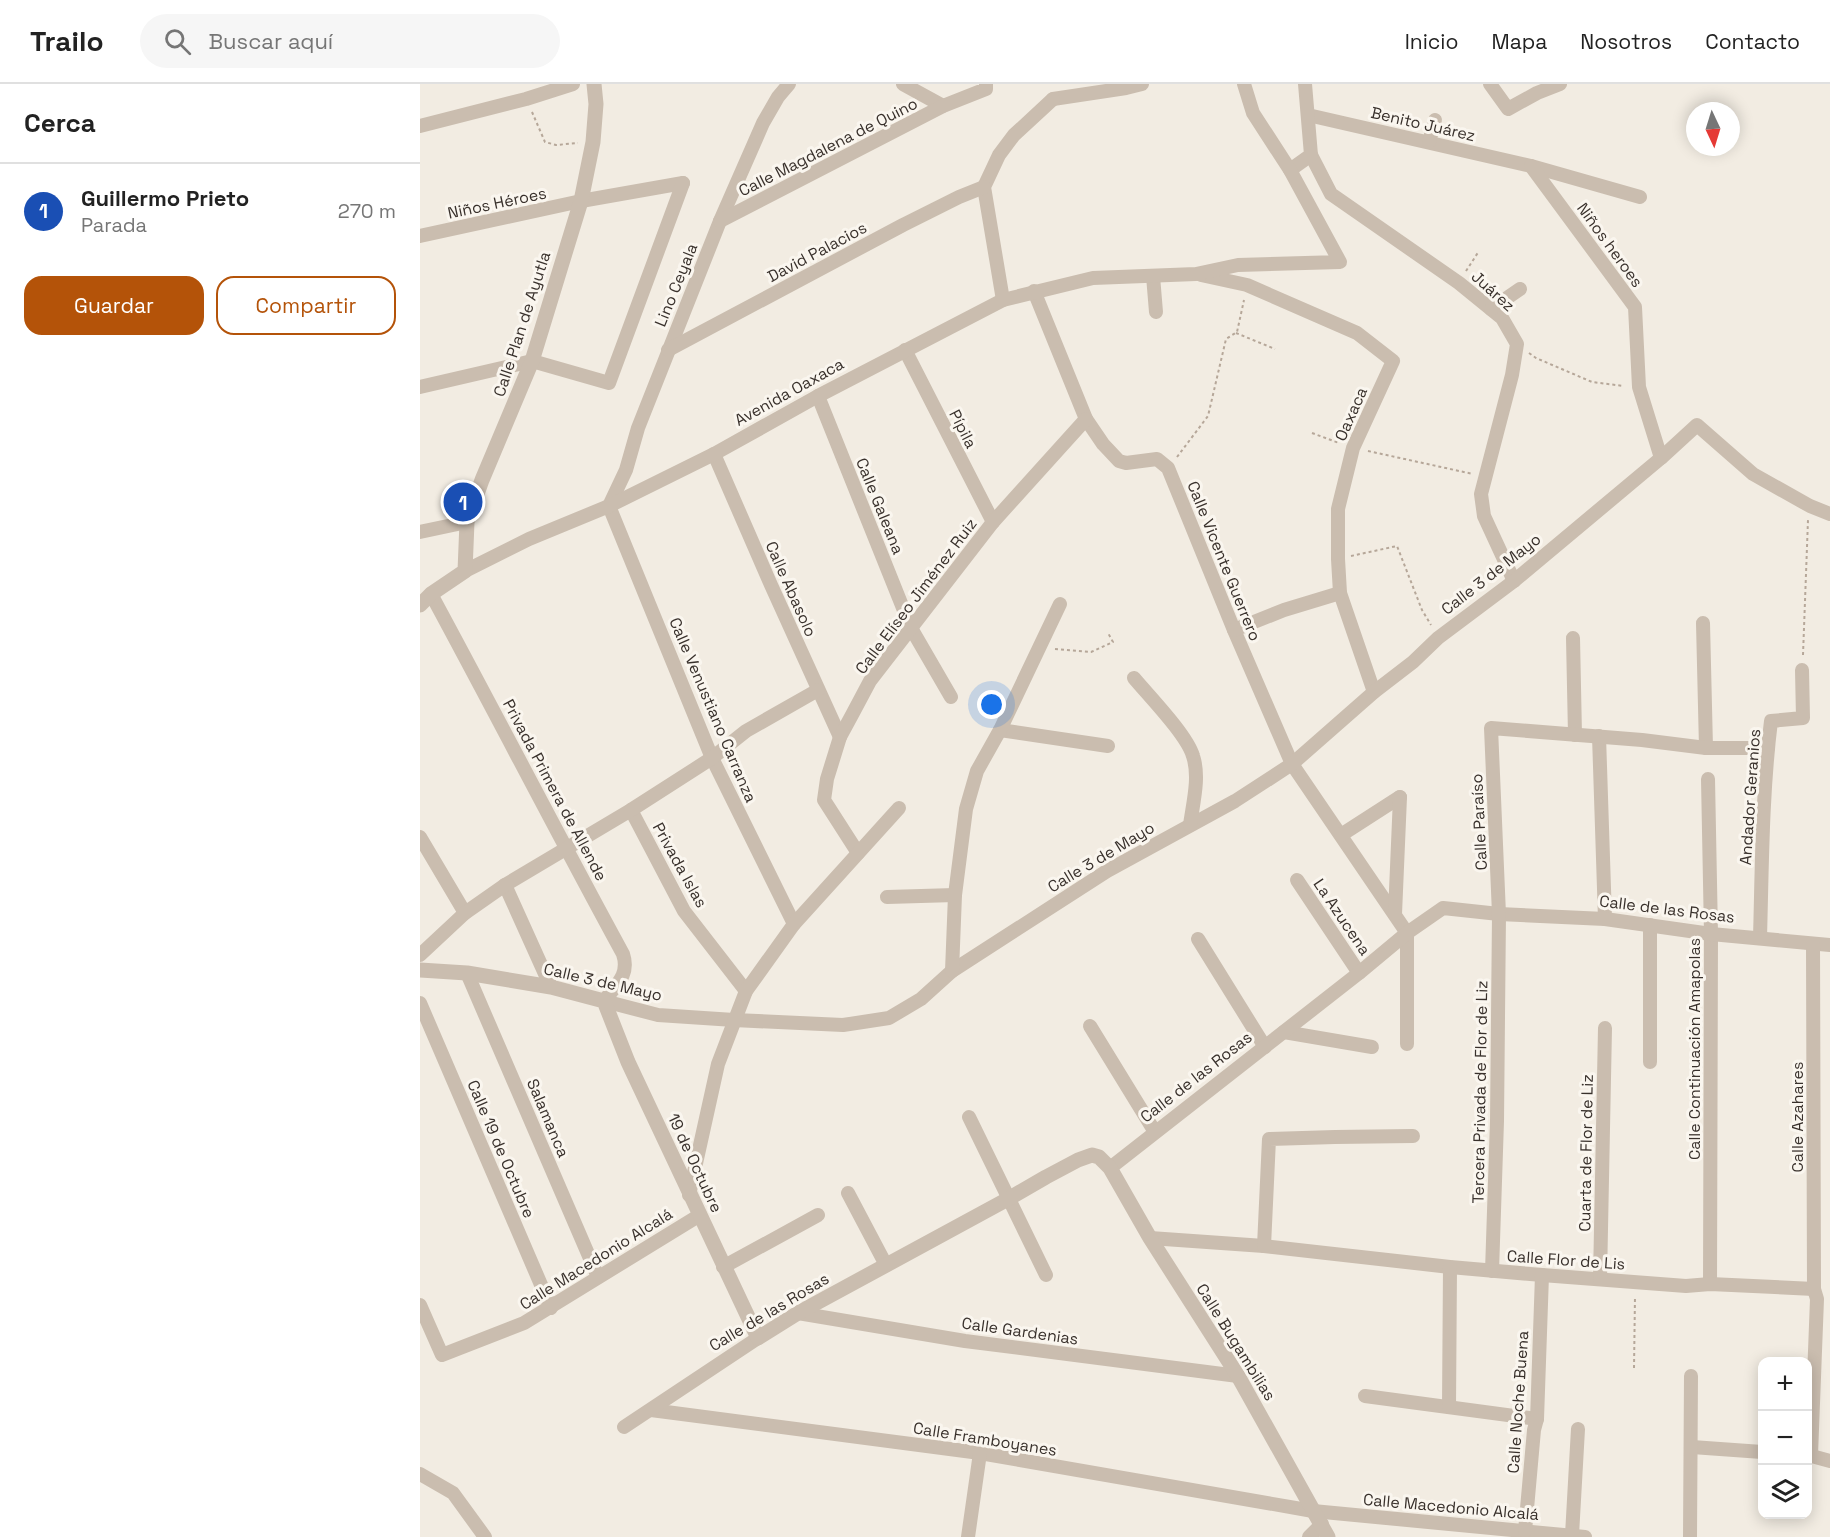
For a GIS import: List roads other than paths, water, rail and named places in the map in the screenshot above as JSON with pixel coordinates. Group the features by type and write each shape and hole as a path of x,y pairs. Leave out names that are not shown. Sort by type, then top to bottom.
{"street":[{"path":"420,126 526,99 573,84"},
{"name":"Calle Plan de Ayutla","path":"465,571 467,522 482,480 532,361 581,201 593,142 596,104 594,84"},
{"name":"Lino Ceyala","path":"609,506 626,470 638,428 720,221 763,123 778,97 789,84"},
{"path":"903,84 943,106"},
{"path":"1052,84 1053,99"},
{"path":"1003,300 984,187 999,155 1014,135 1053,99 1103,87 1126,88 1142,84"},
{"path":"1196,274 1238,265 1340,261 1290,170 1253,112 1244,84"},
{"path":"1290,170 1311,155 1305,84"},
{"path":"1490,84 1508,109 1537,93 1560,84"},
{"name":"Calle Magdalena de Quino","path":"720,221 943,106 986,87"},
{"name":"Benito Juárez","path":"1308,115 1532,166 1640,197"},
{"path":"1429,142 1435,120"},
{"name":"Juárez","path":"1311,155 1331,194 1459,283 1502,318 1517,344 1512,375 1480,494 1484,516 1514,581"},
{"name":"Niños heroes","path":"1532,166 1635,307 1639,387 1661,458"},
{"name":"Niños Héroes","path":"420,236 581,201 683,183 609,383 532,361"},
{"name":"David Palacios","path":"668,350 903,225 984,187"},
{"name":"Avenida Oaxaca","path":"425,599 465,571 529,539 609,506 714,454 818,396 1003,300 1093,278 1196,274"},
{"name":"Oaxaca","path":"1196,274 1247,285 1357,333 1392,361 1353,448 1338,509 1340,593 1374,692"},
{"path":"1152,276 1155,312"},
{"path":"1491,309 1521,289"},
{"path":"1034,291 1086,419"},
{"name":"Pípila","path":"905,350 993,522"},
{"path":"420,387 532,361"},
{"name":"Calle Galeana","path":"818,396 911,628 951,697"},
{"name":"Calle Vicente Guerrero","path":"1086,419 1103,444 1119,461 1126,463 1157,459 1168,468 1292,764 1407,933"},
{"name":"Calle Elíseo Jiménez Ruiz","path":"858,853 824,800 826,779 840,737 870,681 993,522 1086,419"},
{"name":"Calle 3 de Mayo","path":"420,970 467,973 551,987 658,1015 843,1025 889,1018 921,999 952,971 1107,871 1235,801 1292,764 1374,692 1413,662 1438,638 1514,581 1697,425 1752,474 1810,506 1830,514"},
{"name":"Calle Abasolo","path":"714,454 840,737"},
{"name":"Calle Venustiano Carranza","path":"609,506 712,758 794,924"},
{"path":"420,532 467,522"},
{"path":"1234,630 1284,610 1340,593"},
{"name":"Privada Primera de Allende","path":"425,599 491,704 623,954 626,964 625,971 604,1001"},
{"path":"952,971 955,894 966,809 977,771 1041,648 1060,604"},
{"path":"1702,623 1706,748"},
{"path":"1573,638 1575,735 1706,748 1768,748"},
{"name":"Andador Geranios","path":"1760,938 1771,721 1803,718 1802,670"},
{"path":"1134,678 1182,736 1193,755 1196,779 1190,825"},
{"path":"420,955 465,913 505,885 631,810 712,758 746,731 818,690"},
{"name":"Calle Paraíso","path":"1500,914 1491,728 1575,735"},
{"path":"1000,730 1108,746"},
{"path":"1599,736 1605,919"},
{"name":"Calle Continuación Amapolas","path":"1708,778 1711,934 1710,1284"},
{"path":"1341,834 1400,797 1395,914"},
{"path":"690,1195 718,1064 746,991 794,924 898,808"},
{"name":"Privada Islas","path":"631,810 684,911 746,991"},
{"path":"420,837 426,861 465,913"},
{"name":"La Azucena","path":"1297,880 1359,973"},
{"path":"505,885 551,987"},
{"path":"887,897 955,894"},
{"name":"Calle de las Rosas","path":"624,1427 798,1313 1062,1168 1092,1155 1099,1157 1110,1168 1407,933 1443,908 1500,914 1605,919 1711,934 1830,945"},
{"name":"Tercera Privada de Flor de Liz","path":"1492,1271 1500,914"},
{"path":"1650,925 1650,1062"},
{"path":"1407,933 1407,1044"},
{"path":"1198,939 1265,1047"},
{"name":"Calle Azahares","path":"1813,944 1814,1289"},
{"name":"Salamanca","path":"467,973 598,1277"},
{"name":"19 de Octubre","path":"604,1001 628,1062 758,1338"},
{"name":"Calle 19 de Octubre","path":"420,1003 551,1308"},
{"path":"1090,1026 1155,1132"},
{"name":"Cuarta de Flor de Liz","path":"1600,1279 1605,1028"},
{"path":"1284,1032 1372,1047"},
{"path":"969,1117 1046,1275"},
{"path":"1264,1246 1269,1139 1413,1136"},
{"name":"Calle Bugambilias","path":"1110,1168 1150,1238 1238,1376 1325,1531"},
{"path":"848,1193 886,1265"},
{"name":"Calle Macedonio Alcalá","path":"420,1305 442,1355 524,1323 700,1215"},
{"path":"723,1267 818,1215"},
{"name":"Calle Flor de Lis","path":"1150,1238 1264,1246 1542,1275 1686,1286 1710,1284 1814,1289"},
{"path":"1449,1407 1450,1267"},
{"name":"Calle Noche Buena","path":"1525,1531 1534,1430 1537,1419 1542,1275"},
{"path":"1811,1411 1817,1299 1814,1289"},
{"name":"Calle Gardenias","path":"798,1313 965,1341 1238,1376"},
{"path":"1690,1537 1691,1376"},
{"path":"1365,1396 1537,1419"},
{"name":"Calle Framboyanes","path":"651,1410 980,1454 1313,1511"},
{"path":"1578,1429 1579,1536"},
{"path":"1692,1447 1758,1452"},
{"path":"968,1537 980,1454"},
{"path":"1812,1456 1830,1461"},
{"path":"420,1474 453,1493 485,1537"},
{"name":"Calle Macedonio Alcalá","path":"1313,1511 1442,1530 1525,1531 1579,1536"},
{"path":"1309,1537 1325,1531"}],"place":[{"name":"Guillermo Prieto","path":"463,502"}]}
